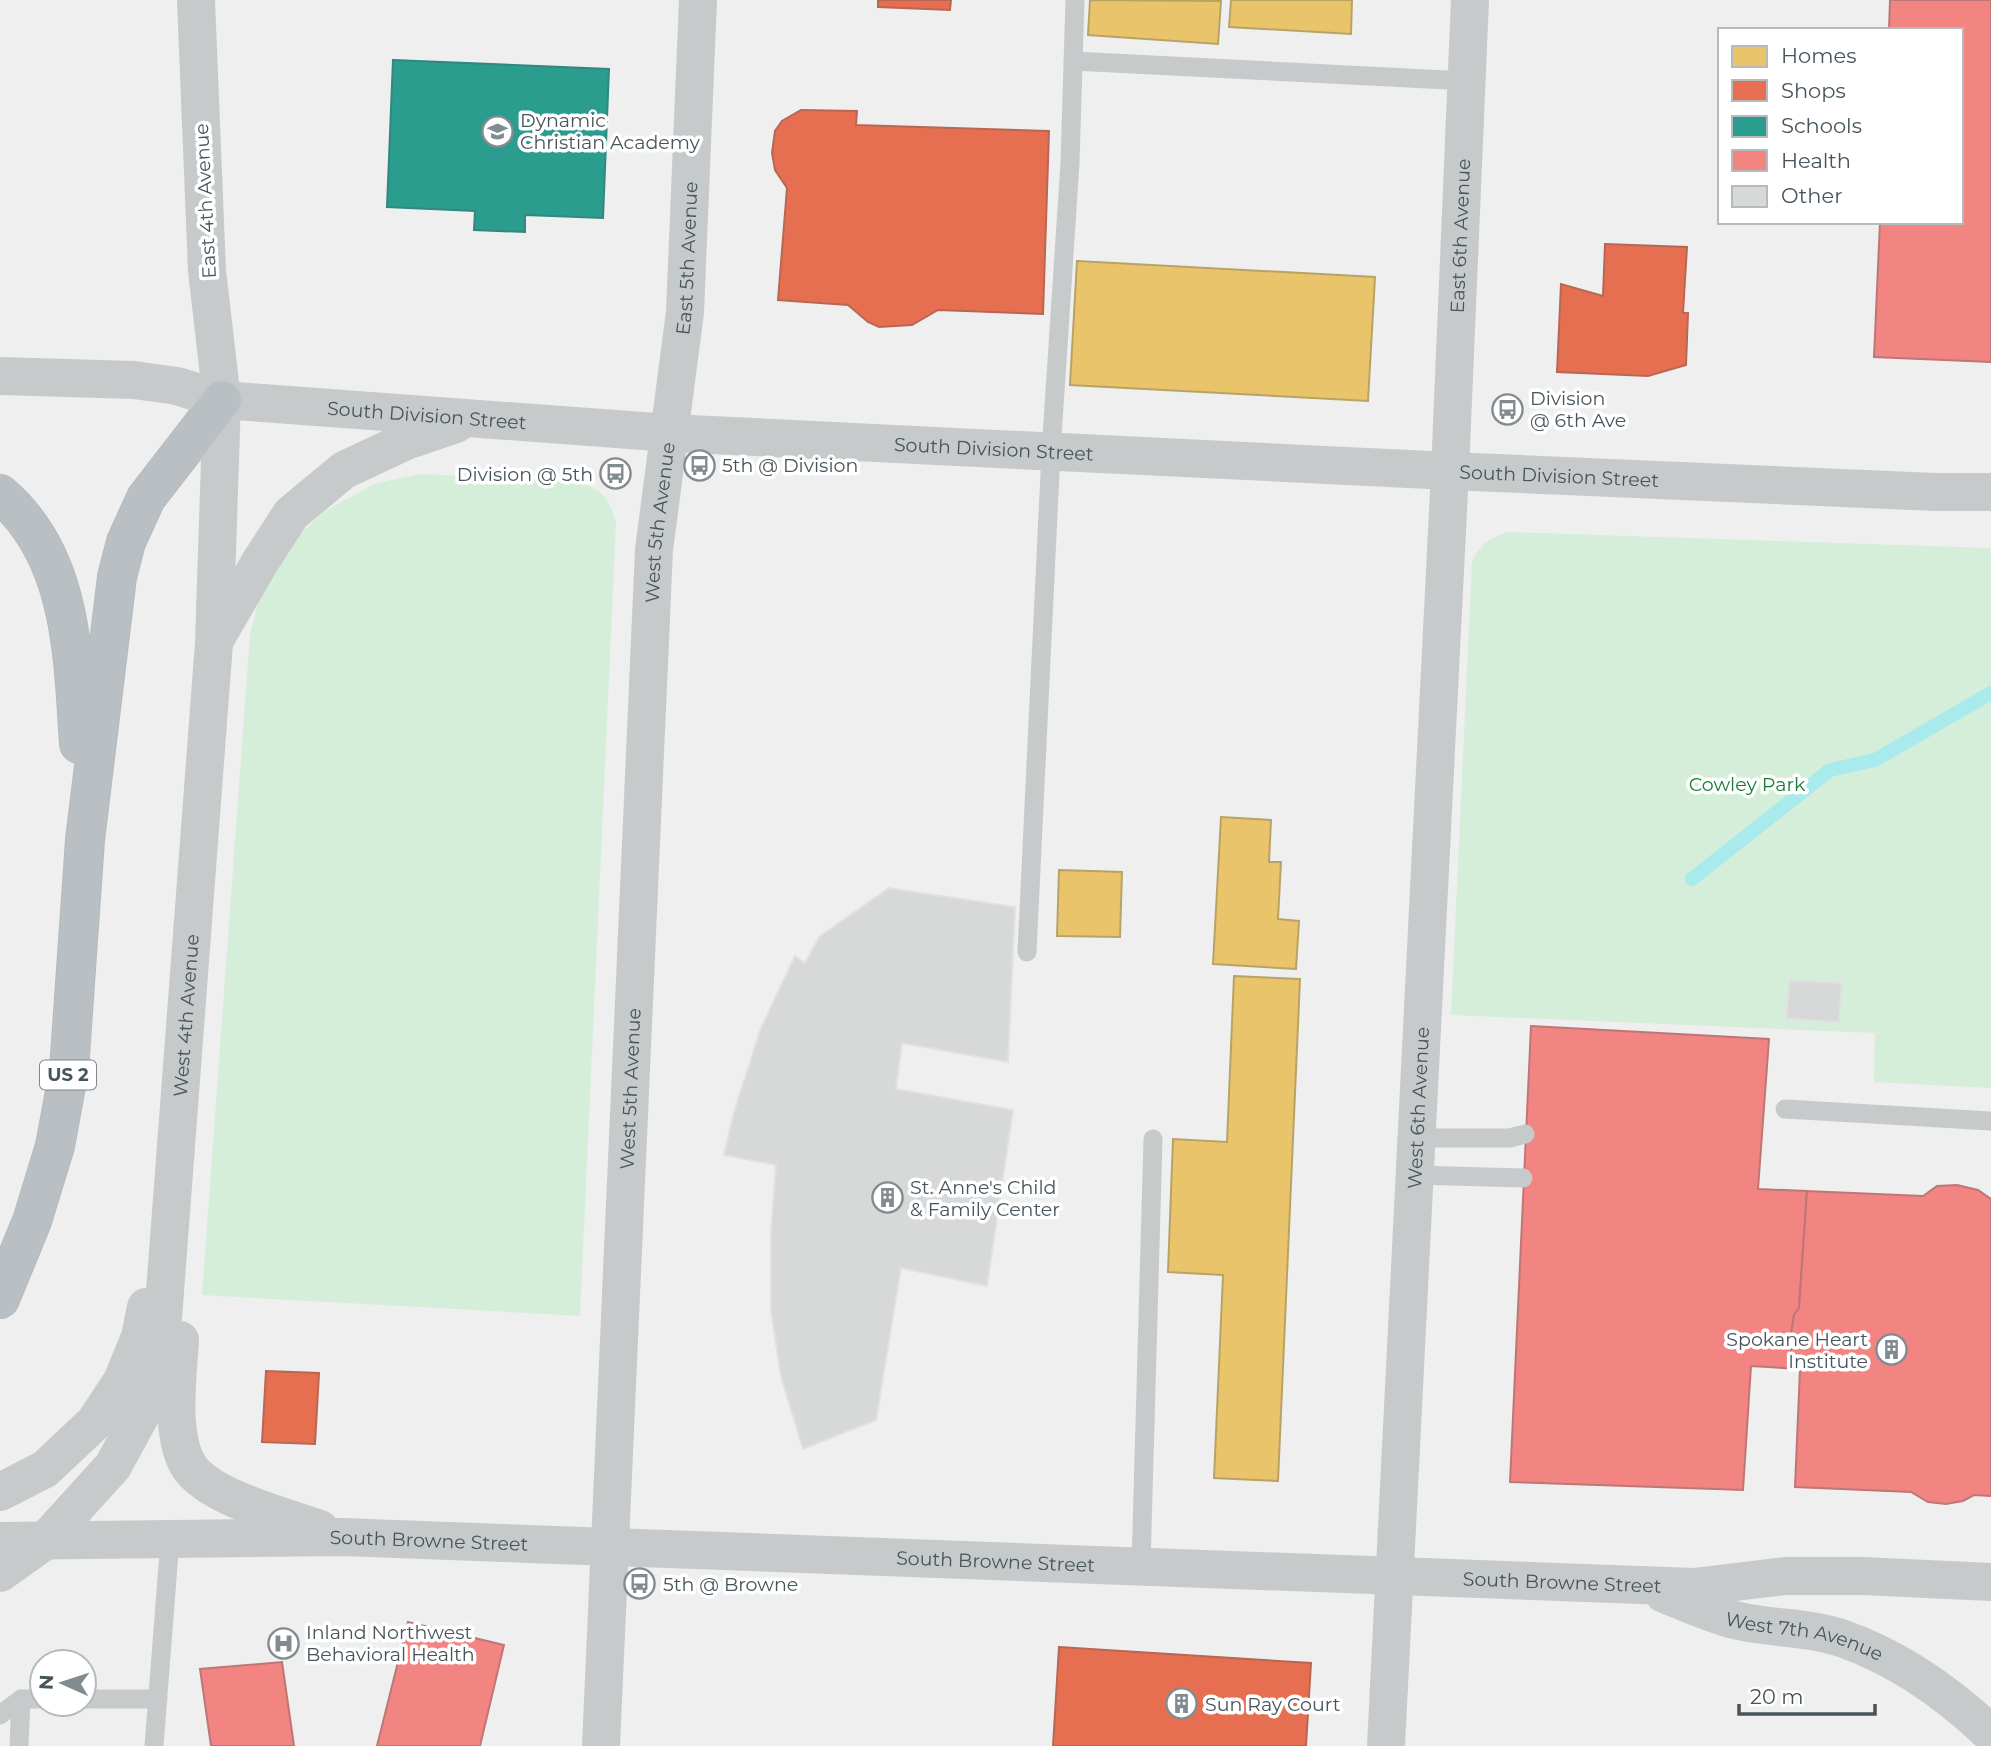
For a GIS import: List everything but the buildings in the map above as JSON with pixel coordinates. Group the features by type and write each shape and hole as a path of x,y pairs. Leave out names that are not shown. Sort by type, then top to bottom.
{"highway":[{"path":"85,840 117,577 126,542 146,498 222,400"},
{"name":"US 2","path":"0,494 20,511 39,537 57,578 74,664 85,840 69,1070 55,1146 32,1221 0,1299"}],"street":[{"name":"East 4th Avenue","path":"196,0 207,271 222,400"},
{"name":"East 5th Avenue","path":"670,433 685,312 698,0"},
{"name":"East 6th Avenue","path":"1450,471 1471,0"},
{"name":"South Division Street","path":"0,376 134,380 177,386 222,400 670,433 1450,471 1935,492 1991,492"},
{"name":"West 4th Avenue","path":"0,1573 45,1541 113,1466 143,1411 157,1369 214,643 222,400"},
{"path":"214,643 291,514 344,470 406,441 474,418"},
{"name":"West 5th Avenue","path":"601,1746 654,550 670,433"},
{"name":"West 6th Avenue","path":"1385,1746 1450,471"},
{"path":"1935,492 1991,510"},
{"path":"0,1492 46,1469 95,1423 122,1381 140,1337 150,1283 169,1236"},
{"path":"169,1236 182,1283 177,1408 181,1444 189,1466 203,1482 228,1496 342,1537"},
{"name":"South Browne Street","path":"0,1541 342,1537 1694,1587 1785,1576 1863,1576 1991,1582"},
{"name":"West 7th Avenue","path":"1639,1585 1737,1621 1801,1629 1842,1638 1923,1677 1991,1734"}],"lane":[{"path":"1027,952 1051,452 1070,163 1075,0"},
{"path":"1073,61 1467,81"},
{"path":"1785,1109 1991,1121"},
{"path":"1415,1156 1525,1134"},
{"path":"1141,1566 1153,1139"},
{"path":"1415,1156 1523,1178"},
{"path":"154,1746 170,1540"},
{"path":"19,1746 21,1699"},
{"path":"0,1715 21,1699 28,1699"},
{"path":"98,1699 158,1699"}],"green space":[{"path":"421,474 572,481 601,494 606,499 616,523 580,1316 202,1295 250,634 262,588 290,543 325,511 376,483"},
{"name":"Cowley Park","path":"1507,532 1991,548 1991,1088 1874,1082 1875,1033 1451,1015 1472,561 1486,542"}],"waterway":[{"path":"1692,879 1830,770 1875,760 1991,693"}],"place":[{"name":"Dynamic Christian Academy","path":"497,131"},
{"name":"Division @ 6th Ave","path":"1507,409"},
{"name":"5th @ Division","path":"699,465"},
{"name":"Division @ 5th","path":"616,474"},
{"name":"St. Anne's Child & Family Center","path":"887,1198"},
{"name":"Spokane Heart Institute","path":"1891,1350"},
{"name":"5th @ Browne","path":"640,1584"},
{"name":"Inland Northwest Behavioral Health","path":"283,1643"},
{"name":"Sun Ray Court","path":"1182,1704"}]}
